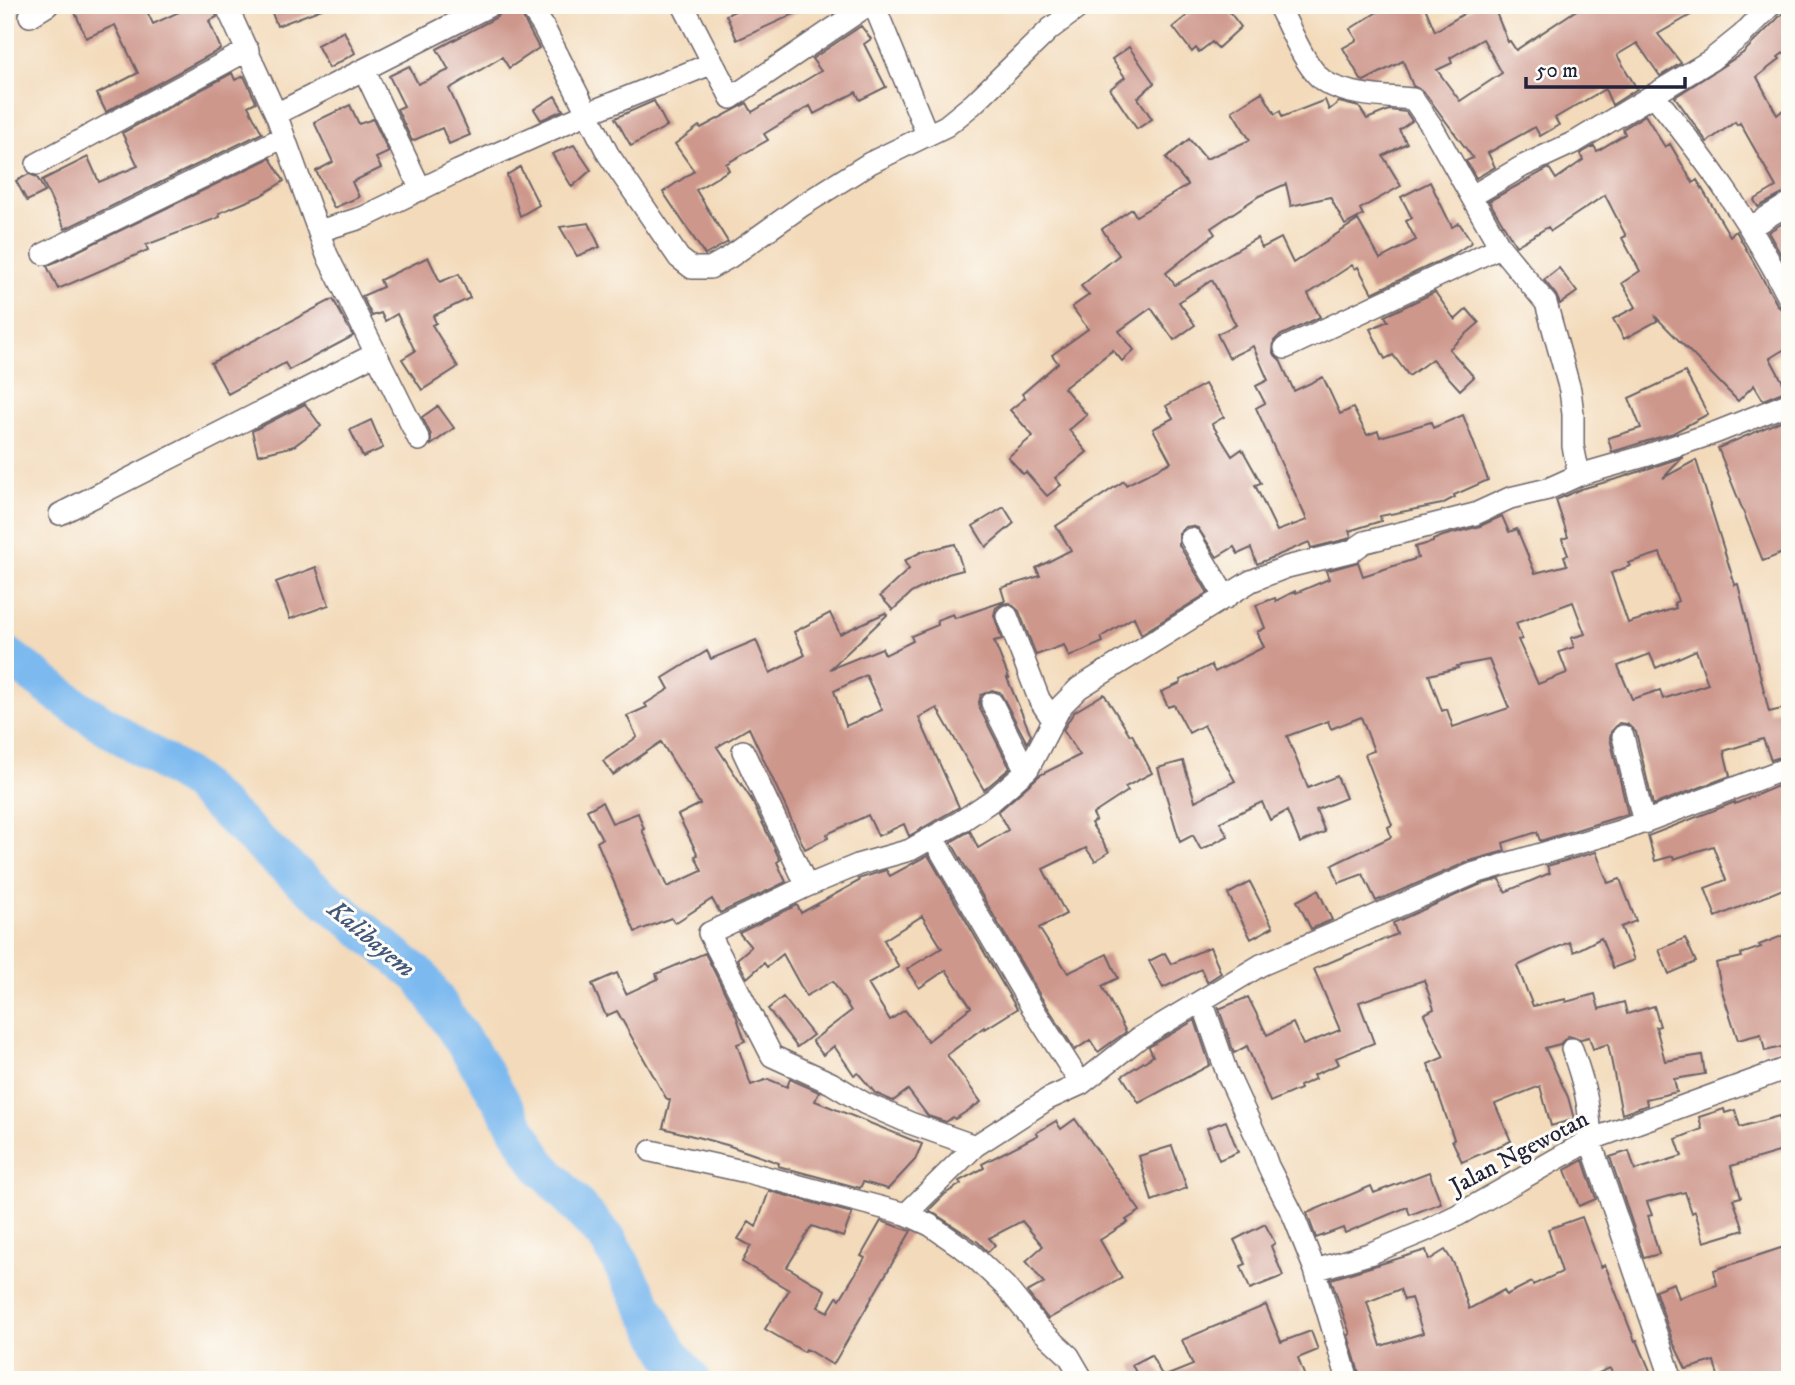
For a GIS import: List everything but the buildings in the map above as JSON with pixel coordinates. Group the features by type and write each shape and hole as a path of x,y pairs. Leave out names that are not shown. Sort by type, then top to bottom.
{"street":[{"path":"226,5 276,114 327,255 419,440"},
{"path":"276,114 491,5"},
{"path":"529,5 543,26 608,154 679,258 692,268 701,269 710,268 730,257 803,205 870,163 946,126 973,104 1050,29 1082,5"},
{"path":"683,5 731,98 871,5 927,134"},
{"path":"1278,5 1316,74 1326,82 1366,94 1413,99 1500,247 1546,303 1570,390 1573,446 1579,475"},
{"path":"1472,196 1523,166 1577,141 1711,60 1772,5"},
{"path":"37,163 248,50"},
{"path":"319,231 364,217 458,171 588,113 713,63"},
{"path":"364,70 421,190"},
{"path":"1654,95 1727,189 1751,227 1790,300"},
{"path":"44,254 284,137"},
{"path":"1751,227 1790,203"},
{"path":"1285,348 1500,247"},
{"path":"60,514 375,354"},
{"path":"975,1146 864,1103 831,1083 772,1056 709,933 860,864 910,850 994,799 1026,771 1040,750 1061,706 1079,688 1251,581 1287,567 1352,551 1366,542 1475,514 1510,498 1548,489 1579,475 1645,457 1790,403"},
{"path":"1191,539 1226,598"},
{"path":"1007,616 1039,699 1053,720"},
{"path":"992,703 1026,771"},
{"path":"1623,736 1644,823"},
{"path":"743,751 807,886"},
{"path":"906,1214 975,1146 1048,1099 1081,1084 1139,1038 1261,965 1475,873 1644,823 1790,767"},
{"path":"933,838 1030,1004 1081,1084"},
{"path":"1202,1001 1227,1073 1294,1217 1315,1270 1348,1380"},
{"path":"1572,1049 1587,1091 1591,1140 1672,1380"},
{"name":"Jalan Ngewotan","path":"1315,1270 1369,1254 1427,1230 1591,1140 1790,1067"},
{"path":"652,1151 747,1172 906,1214 930,1225 970,1253 1005,1286 1040,1329 1069,1356 1083,1380"}],"waterway":[{"name":"Kalibayem","path":"5,654 75,706 192,780 279,861 421,977 485,1074 538,1163 609,1241 669,1351 692,1380"}]}
